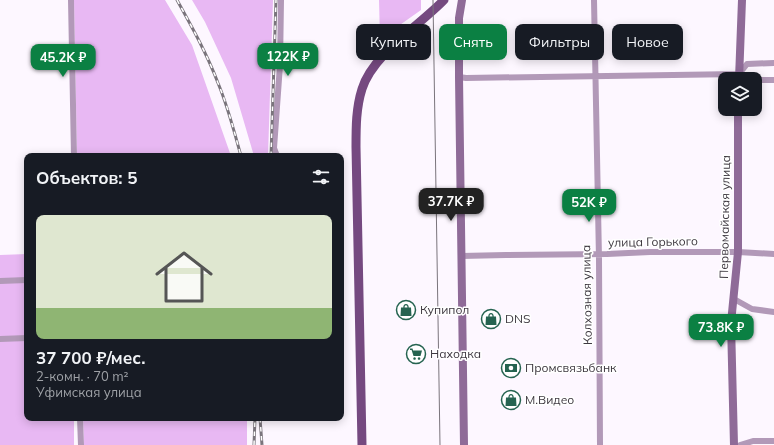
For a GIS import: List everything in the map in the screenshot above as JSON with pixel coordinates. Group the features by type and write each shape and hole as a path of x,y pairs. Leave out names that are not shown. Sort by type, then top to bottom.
{"main road":[{"path":"362,445 357,207 357,112 362,89 373,67 403,37 431,14 444,0"}],"street":[{"path":"71,0 74,153"},
{"path":"276,153 274,148 280,65 281,0"},
{"path":"462,0 459,18 459,77 464,445"},
{"name":"Колхозная улица","path":"594,0 600,445"},
{"path":"741,72 742,0"},
{"path":"743,72 747,64 774,63"},
{"path":"459,77 596,75 718,77"},
{"path":"762,80 774,80"},
{"name":"Первомайская улица","path":"734,445 731,323 738,252 738,116"},
{"name":"улица Горького","path":"461,256 650,252 738,252 774,254"},
{"path":"0,281 24,280"},
{"path":"734,299 752,309 774,312"},
{"path":"0,338 24,338"},
{"path":"80,421 80,445"},
{"path":"740,445 753,442 774,441"}],"shaded area":[{"path":"74,0 165,0 192,45 230,153 77,153"},
{"path":"192,0 273,0 268,153 253,153 231,78 205,22"},
{"path":"379,0 421,0 421,10 401,24 380,24"},
{"path":"24,254 24,421 74,421 74,445 0,445 0,255"},
{"path":"83,421 247,421 247,445 84,445"}],"tram line":[{"path":"433,0 440,445"}],"railway":[{"path":"177,0 214,72 228,110 240,153"},
{"path":"271,153 276,0"},
{"path":"254,445 255,421"},
{"path":"260,421 262,445"}],"place":[{"name":"Купипол","path":"406,310"},
{"name":"DNS","path":"491,319"},
{"name":"Находка","path":"416,354"},
{"name":"Промсвязьбанк","path":"511,368"},
{"name":"М.Видео","path":"511,400"}]}
